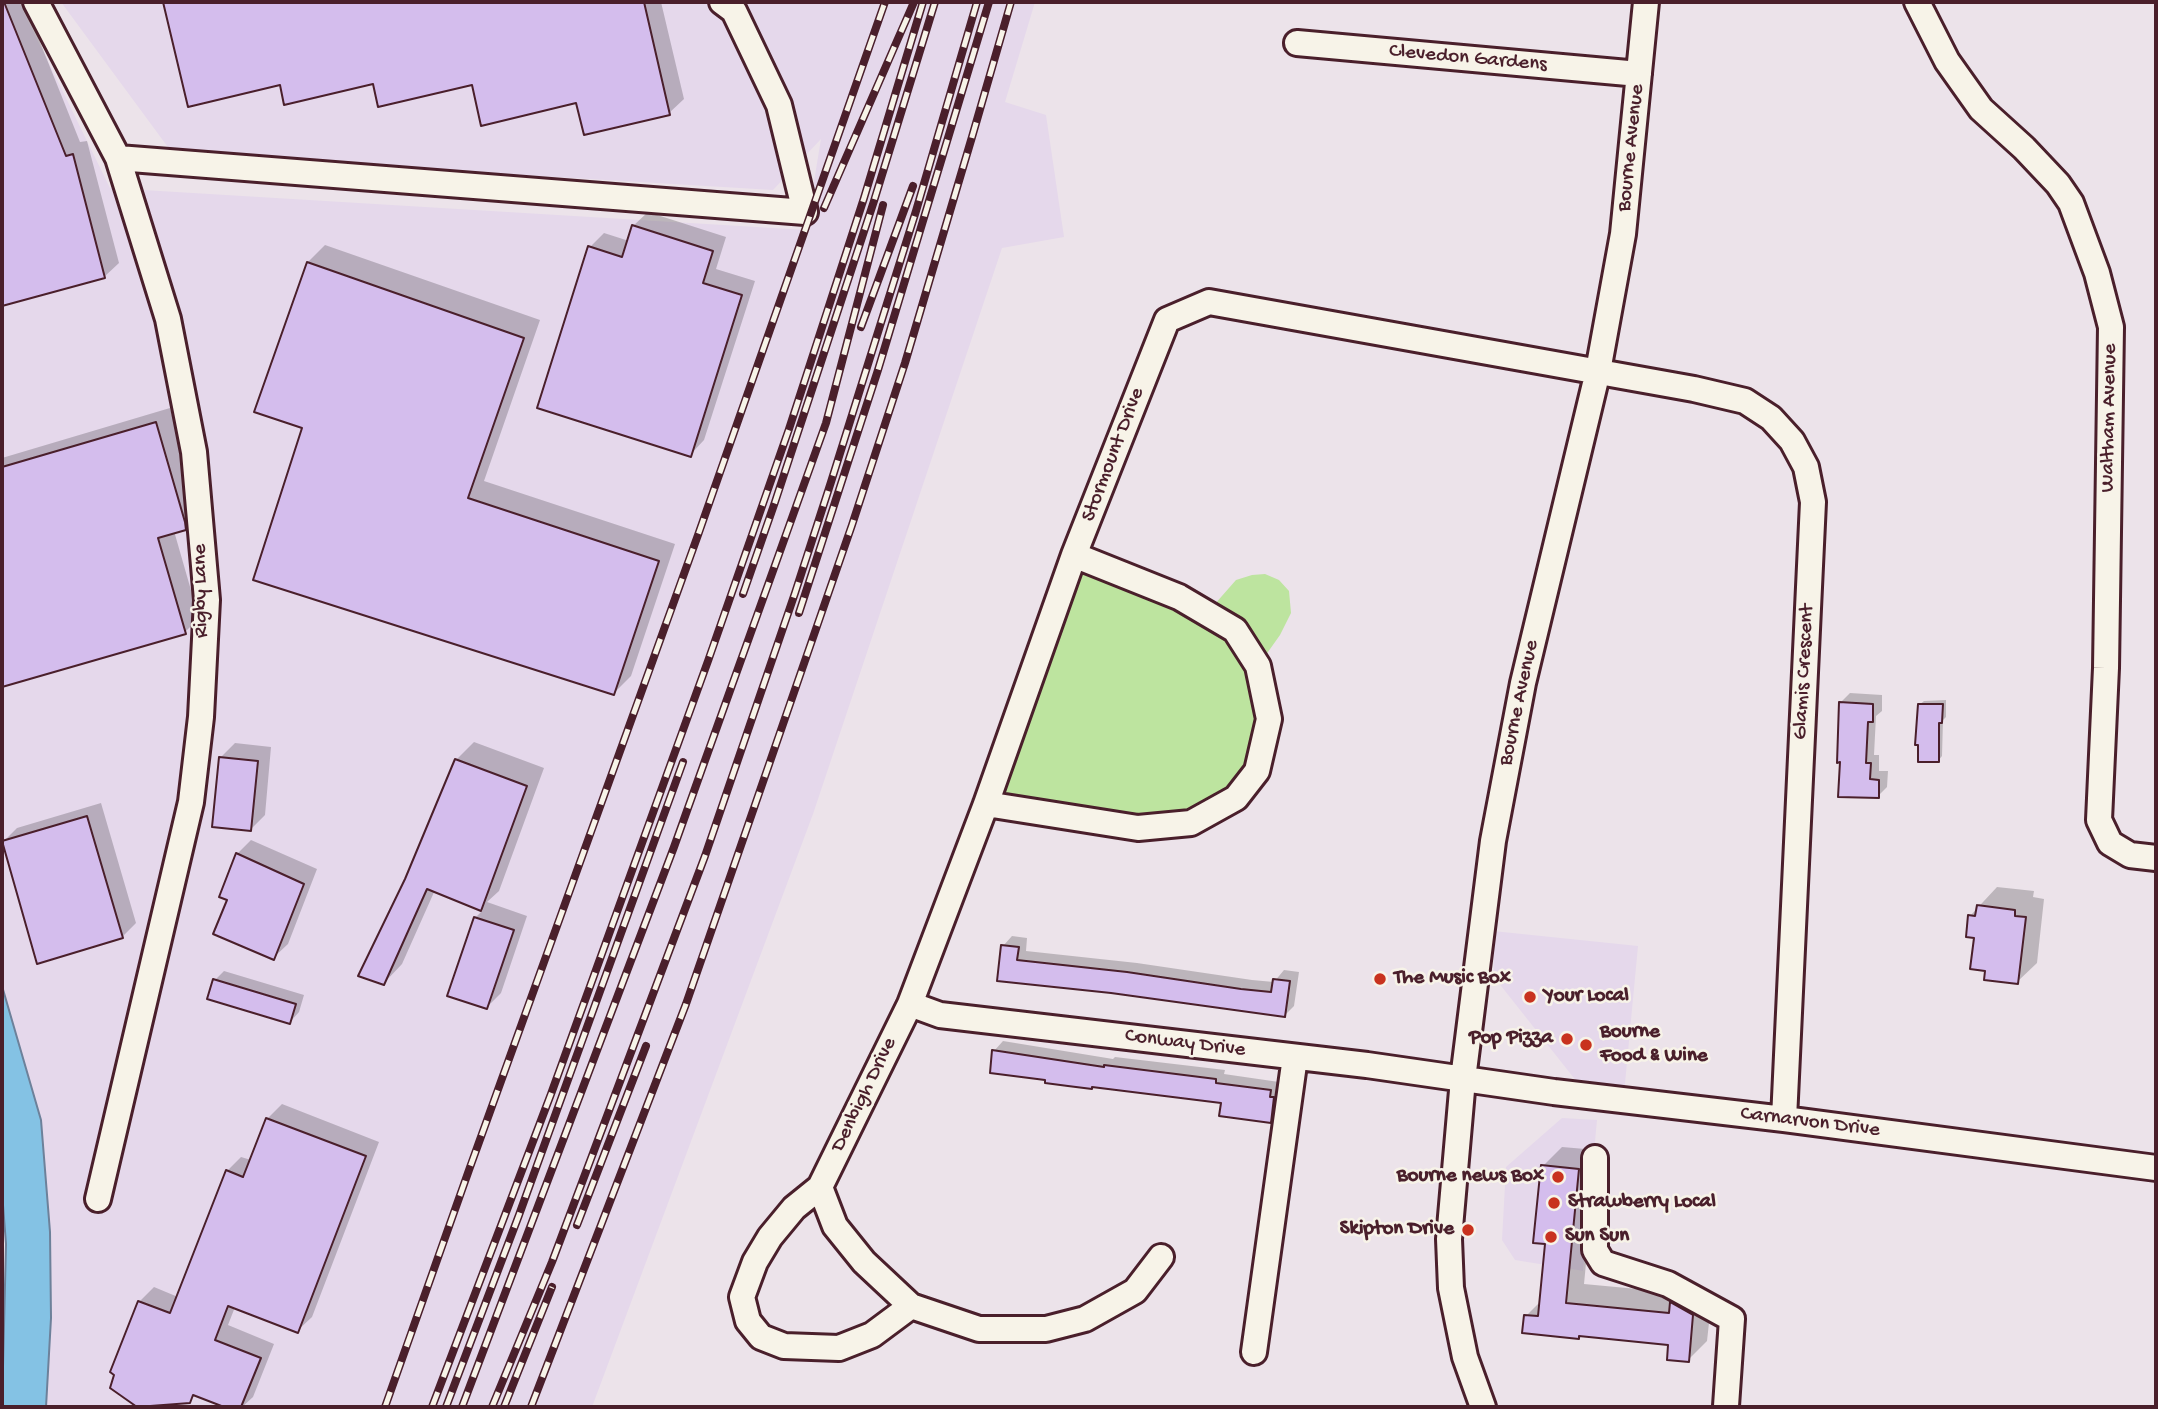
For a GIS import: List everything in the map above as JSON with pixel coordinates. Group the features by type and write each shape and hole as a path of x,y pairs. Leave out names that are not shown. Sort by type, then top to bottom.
{"street":[{"name":"Rigby Lane","path":"36,2 118,158 168,320 194,452 206,600 201,717 191,802 98,1199"},
{"path":"118,158 805,212 779,105 733,11 722,2"},
{"name":"Bourne Avenue","path":"1483,1407 1465,1357 1451,1288 1449,1239 1463,1079 1493,841 1518,709 1598,371 1623,234 1646,2"},
{"name":"Waltham Avenue","path":"1917,2 1947,61 1981,109 2024,148 2058,184 2071,203 2097,273 2111,327 2106,668 2099,820 2109,843 2130,855 2156,859"},
{"name":"Clevedon Gardens","path":"1297,43 1639,74"},
{"name":"Stormount Drive","path":"909,1004 986,804 1074,555 1167,320 1209,302 1598,371"},
{"name":"Glamis Crescent","path":"1598,371 1745,401 1771,418 1791,441 1806,467 1813,502 1784,1119"},
{"path":"986,804 1138,828 1191,823 1236,798 1257,771 1269,719 1258,666 1235,630 1179,597 1074,555"},
{"name":"Conway Drive","path":"909,1004 940,1015 1463,1079"},
{"name":"Denbigh Drive","path":"909,1004 820,1187 794,1208 770,1237 755,1262 742,1297 748,1321 761,1337 784,1346 839,1348 872,1335 911,1306"},
{"path":"1254,1352 1295,1057"},
{"name":"Carnarvon Drive","path":"1463,1079 2156,1168"},
{"path":"1595,1158 1595,1250 1603,1262 1668,1284 1732,1319 1728,1407"},
{"path":"820,1187 835,1226 864,1262 911,1306 979,1329 1046,1329 1085,1319 1135,1291 1161,1257"}],"shaded area":[{"path":"2,2 19,2 110,188 806,230 821,139 773,190 173,154 61,2 1035,2 1005,102 1046,115 1064,237 1002,248 813,814 592,1407 46,1407 51,1318 50,1232 41,1120 2,986"},
{"path":"1493,931 1638,946 1624,1094 1581,1087 1494,977"},
{"path":"1562,1118 1597,1120 1583,1271 1515,1260 1502,1240 1506,1167"}],"green space":[{"path":"1074,555 1207,613 1236,580 1252,575 1265,574 1279,580 1289,591 1291,613 1280,635 1258,666 1257,771 1191,823 986,804"}],"water":[{"path":"2,986 41,1120 50,1232 51,1318 46,1407 2,1407 6,1244 2,1192"}],"building":[{"path":"2,2 66,156 73,154 105,278 2,306"},
{"path":"163,2 644,2 670,115 584,135 576,103 481,126 472,85 378,107 373,84 284,105 280,85 188,107"},
{"path":"632,225 713,251 703,283 742,295 691,457 537,408 588,246 622,257"},
{"path":"307,262 524,338 468,498 659,561 614,695 253,580 302,428 254,412"},
{"path":"156,422 185,522 186,530 158,538 186,634 2,687 2,467"},
{"path":"1839,702 1873,704 1873,722 1868,722 1866,763 1871,763 1870,779 1879,780 1879,798 1838,797"},
{"path":"1918,704 1943,704 1942,723 1939,723 1939,762 1918,762 1918,745 1915,745"},
{"path":"219,757 258,761 251,831 212,827"},
{"path":"455,759 527,786 481,911 427,889 384,985 358,976 405,879"},
{"path":"87,816 123,938 37,964 2,841"},
{"path":"236,853 304,884 274,960 213,934 227,900 219,897"},
{"path":"1977,905 2015,910 2015,916 2026,917 2018,984 1984,980 1985,971 1970,969 1974,938 1966,937 1968,915 1975,916"},
{"path":"474,917 514,930 487,1009 447,996"},
{"path":"1001,945 1019,947 1017,960 1127,972 1241,989 1271,992 1273,979 1290,981 1285,1017 1111,993 997,981"},
{"path":"213,979 296,1004 290,1024 207,999"},
{"path":"992,1050 1104,1067 1216,1079 1216,1083 1271,1090 1270,1097 1274,1097 1271,1123 1219,1116 1221,1103 1068,1086 1045,1083 1045,1080 990,1073"},
{"path":"266,1118 366,1156 298,1333 228,1306 215,1340 261,1358 241,1407 224,1407 193,1395 190,1403 137,1407 110,1388 114,1375 110,1372 138,1301 170,1313 226,1170 243,1177"},
{"path":"1541,1165 1579,1169 1566,1303 1669,1313 1670,1302 1693,1315 1689,1362 1667,1360 1668,1345 1522,1333 1524,1315 1538,1316 1545,1244 1533,1243"}],"railway":[{"path":"385,1407 698,535 885,2"},
{"path":"824,208 914,2"},
{"path":"432,1407 551,1094 708,661 789,429 864,198 923,2"},
{"path":"743,594 874,201 935,2"},
{"path":"492,1407 552,1262 705,856 831,482 916,211 977,2"},
{"path":"799,613 878,370 989,2"},
{"path":"531,1407 686,1004 852,525 905,363 1011,2"},
{"path":"861,327 913,186"},
{"path":"462,1407 674,847 826,423 883,205"},
{"path":"446,1407 519,1215 683,762"},
{"path":"577,1225 646,1046"},
{"path":"504,1407 552,1287"}],"place":[{"name":"The Music Box","path":"1380,979"},
{"name":"Your Local","path":"1530,997"},
{"name":"Pop Pizza","path":"1567,1039"},
{"name":"Bourne Food & Wine","path":"1586,1045"},
{"name":"Bourne news Box","path":"1558,1177"},
{"name":"Strawberry Local","path":"1554,1203"},
{"name":"Skipton Drive","path":"1468,1230"},
{"name":"Sun Sun","path":"1551,1237"}]}
